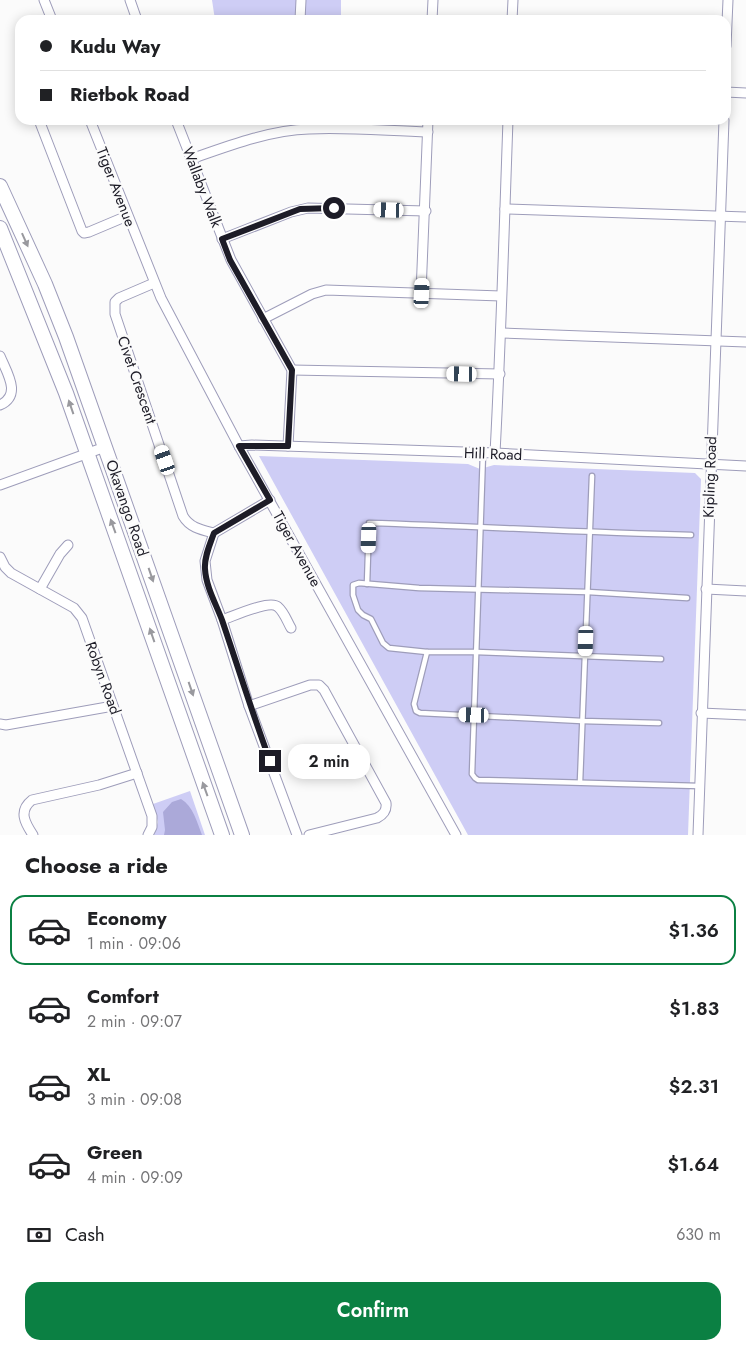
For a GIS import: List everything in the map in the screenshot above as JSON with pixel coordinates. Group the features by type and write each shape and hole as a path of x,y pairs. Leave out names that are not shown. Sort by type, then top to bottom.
{"main road":[{"name":"Okavango Road","path":"0,186 45,284 105,446 242,835"},
{"name":"Okavango Road","path":"0,228 66,393 222,835"}],"street":[{"path":"44,0 50,15"},
{"path":"130,0 135,15"},
{"path":"300,15 301,0"},
{"path":"432,15 433,0"},
{"path":"512,15 513,0"},
{"path":"727,15 728,0"},
{"path":"731,92 746,93"},
{"path":"41,125 82,231 84,233 89,232 127,216"},
{"name":"Tiger Avenue","path":"92,125 154,283 239,446 456,835"},
{"name":"Wallaby Walk","path":"178,125 230,260 292,370"},
{"path":"422,293 428,125"},
{"path":"495,453 500,374 508,125"},
{"name":"Kipling Road","path":"698,835 698,786 724,125"},
{"path":"191,159 233,144 308,128 428,132"},
{"path":"222,239 300,209 426,211"},
{"path":"505,209 746,218"},
{"name":"Civet Crescent","path":"154,283 119,298 115,302 115,314 183,516 194,527 214,533"},
{"path":"263,319 312,294 326,290 501,296"},
{"path":"501,333 746,342"},
{"path":"0,356 12,392 10,399 0,405"},
{"path":"288,446 292,370 500,374"},
{"path":"0,485 105,446"},
{"name":"Hill Road","path":"239,446 495,453 746,466"},
{"path":"270,500 214,533 204,568 249,706 297,835"},
{"path":"40,589 60,554 68,545"},
{"name":"Robyn Road","path":"0,557 4,573 40,589 74,608 80,614 153,819 148,835"},
{"path":"706,590 746,591"},
{"path":"222,620 272,604 279,608 291,628"},
{"path":"249,706 310,685 319,685 324,690 386,803 386,809 377,818 309,835"},
{"path":"0,724 6,725 113,706"},
{"path":"701,713 746,715"},
{"path":"31,834 23,816 24,809 32,800 99,785 137,774"}],"lane":[{"path":"483,453 472,774 475,778 698,786"},
{"path":"580,782 592,476"},
{"path":"367,584 369,523 480,526 590,533 691,535"},
{"path":"661,659 427,652 386,647 371,619 360,612 354,602 354,584 419,588 588,592 687,598"},
{"path":"427,652 414,704 416,711 420,713 659,723"}],"shaded area":[{"path":"212,0 296,0 296,15 214,15"},
{"path":"305,0 341,0 341,15 304,15"},
{"path":"259,456 468,464 480,469 494,465 695,473 701,479 688,835 468,835"},
{"path":"190,791 205,835 154,835 158,822 153,804"},
{"path":"181,799 192,810 202,835 164,835 163,812 172,802"}],"route":[{"path":"270,761 249,706 204,568 214,533 270,500 239,446 288,446 292,370 230,260 222,239 300,209 334,208"}]}
